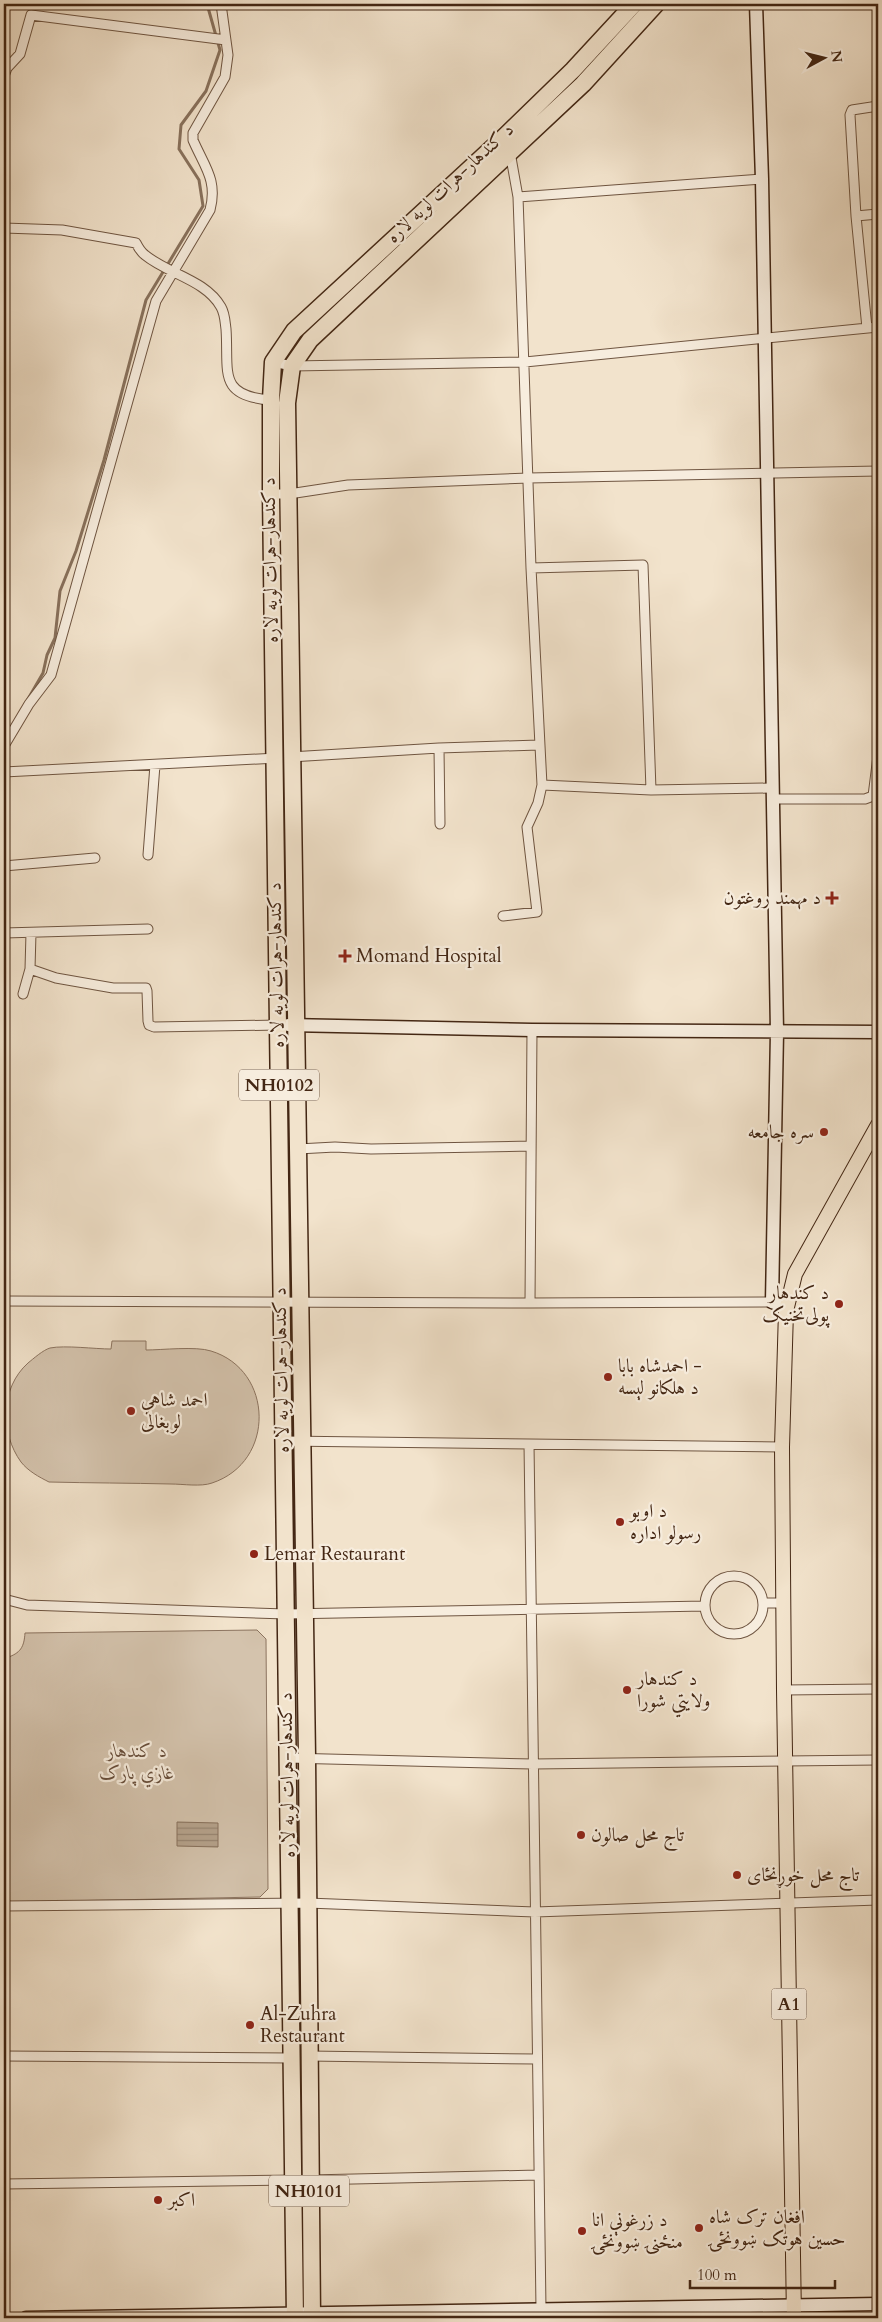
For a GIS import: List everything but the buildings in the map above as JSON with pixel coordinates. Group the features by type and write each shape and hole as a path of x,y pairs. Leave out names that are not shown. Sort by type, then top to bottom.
{"highway":[{"name":"د کندهار-هرات لويه لاره","path":"303,2316 301,2180 291,2058 276,758 271,494 273,362 294,331 502,139 572,70 634,4"},
{"name":"د کندهار-هرات لويه لاره","path":"301,2180 308,2060 308,1903 294,757 287,403 292,366 310,340 583,84 656,4"}],"main road":[{"path":"784,1690 782,1448 786,1308 795,1274 878,1125"},
{"name":"A1","path":"784,1690 794,2312"}],"street":[{"path":"4,746 29,704 51,675 156,301 170,270 210,210 214,196 212,179 195,145 193,133 225,77 228,55 221,40 221,4"},
{"path":"756,4 762,180 777,1032 772,1302"},
{"path":"4,76 6,68 20,54 31,15 221,40"},
{"path":"867,328 856,216 850,115 852,110 856,108 878,106"},
{"path":"502,139 511,153 518,197 531,568 542,786 538,803 527,827 537,912 504,916"},
{"path":"518,197 762,180"},
{"path":"856,216 878,214"},
{"path":"4,228 62,230 136,243 145,255 201,288 221,307 225,314 226,356 231,386 244,396 271,400"},
{"path":"273,362 292,366 525,362 878,327"},
{"path":"271,494 289,494 348,485 529,478 878,471"},
{"path":"531,568 643,565 651,790"},
{"path":"4,772 439,748 539,745"},
{"path":"439,748 440,824"},
{"path":"542,786 865,799 872,796 878,756"},
{"path":"148,855 155,765"},
{"path":"4,866 95,858"},
{"path":"4,932 31,933 148,929"},
{"path":"23,994 30,969 31,933"},
{"path":"30,969 56,978 113,988 146,988 148,1021 149,1025 154,1028 297,1024 532,1030 878,1032"},
{"path":"530,1304 532,1030"},
{"path":"298,1149 335,1147 380,1149 531,1146"},
{"path":"4,1300 530,1304 772,1302 786,1308"},
{"path":"284,1441 782,1448"},
{"path":"529,1444 540,2309"},
{"path":"732,1575 742,1576 757,1586 764,1603 758,1622 741,1634 726,1632 713,1625 707,1616 705,1606 709,1588 724,1577 732,1575"},
{"path":"4,1599 27,1605 286,1614 705,1606"},
{"path":"764,1603 783,1603"},
{"path":"784,1690 878,1689"},
{"path":"287,1758 533,1764 878,1760"},
{"path":"4,1906 308,1903 535,1912 878,1900"},
{"path":"4,2056 291,2058"},
{"path":"308,2060 536,2059"},
{"path":"4,2184 538,2175"},
{"path":"26,2318 303,2316 540,2309 621,2313 794,2312 878,2304"}],"green space":[{"name":"احمد شاهي لوبغالی","path":"112,1341 146,1341 146,1350 188,1348 211,1351 232,1361 247,1377 256,1396 259,1416 256,1437 248,1456 233,1472 212,1483 203,1485 49,1482 34,1474 21,1462 9,1438 6,1411 12,1385 19,1373 35,1357 50,1348 111,1349"},
{"name":"د کندهار غازي پارک","path":"257,1630 266,1639 268,1889 260,1897 12,1902 8,1900 6,1658 21,1649 25,1633"}],"shaded area":[{"path":"177,1822 218,1823 218,1847 177,1846"}],"waterway":[{"path":"28,699 43,673 47,655 55,638 60,591 76,551 104,460 146,300 203,206 199,180 179,149 181,125 206,91 220,50 207,4"},
{"path":"4,734 10,728"}],"place":[{"name":"د مهمند روغتون","path":"832,898"},
{"name":"Momand Hospital","path":"345,956"},
{"name":"سره جامعه","path":"824,1132"},
{"name":"د کندهار پولی‌تخنیک","path":"839,1304"},
{"name":"احمدشاه بابا - د هلکانو لېسه","path":"608,1377"},
{"name":"احمد شاهي لوبغالی","path":"131,1411"},
{"name":"د اوبو رسولو اداره","path":"620,1522"},
{"name":"Lemar Restaurant","path":"254,1554"},
{"name":"د کندهار ولايتي شورا","path":"627,1690"},
{"name":"تاج محل صالون","path":"581,1835"},
{"name":"تاج محل خوړنځای","path":"737,1875"},
{"name":"Al-Zuhra Restaurant","path":"250,2025"},
{"name":"اکبر","path":"158,2200"},
{"name":"افغان ترک شاه حسین هوتک ښوونځۍ","path":"699,2228"},
{"name":"د زرغونې انا منځنۍ ښوونځۍ","path":"582,2231"}]}
